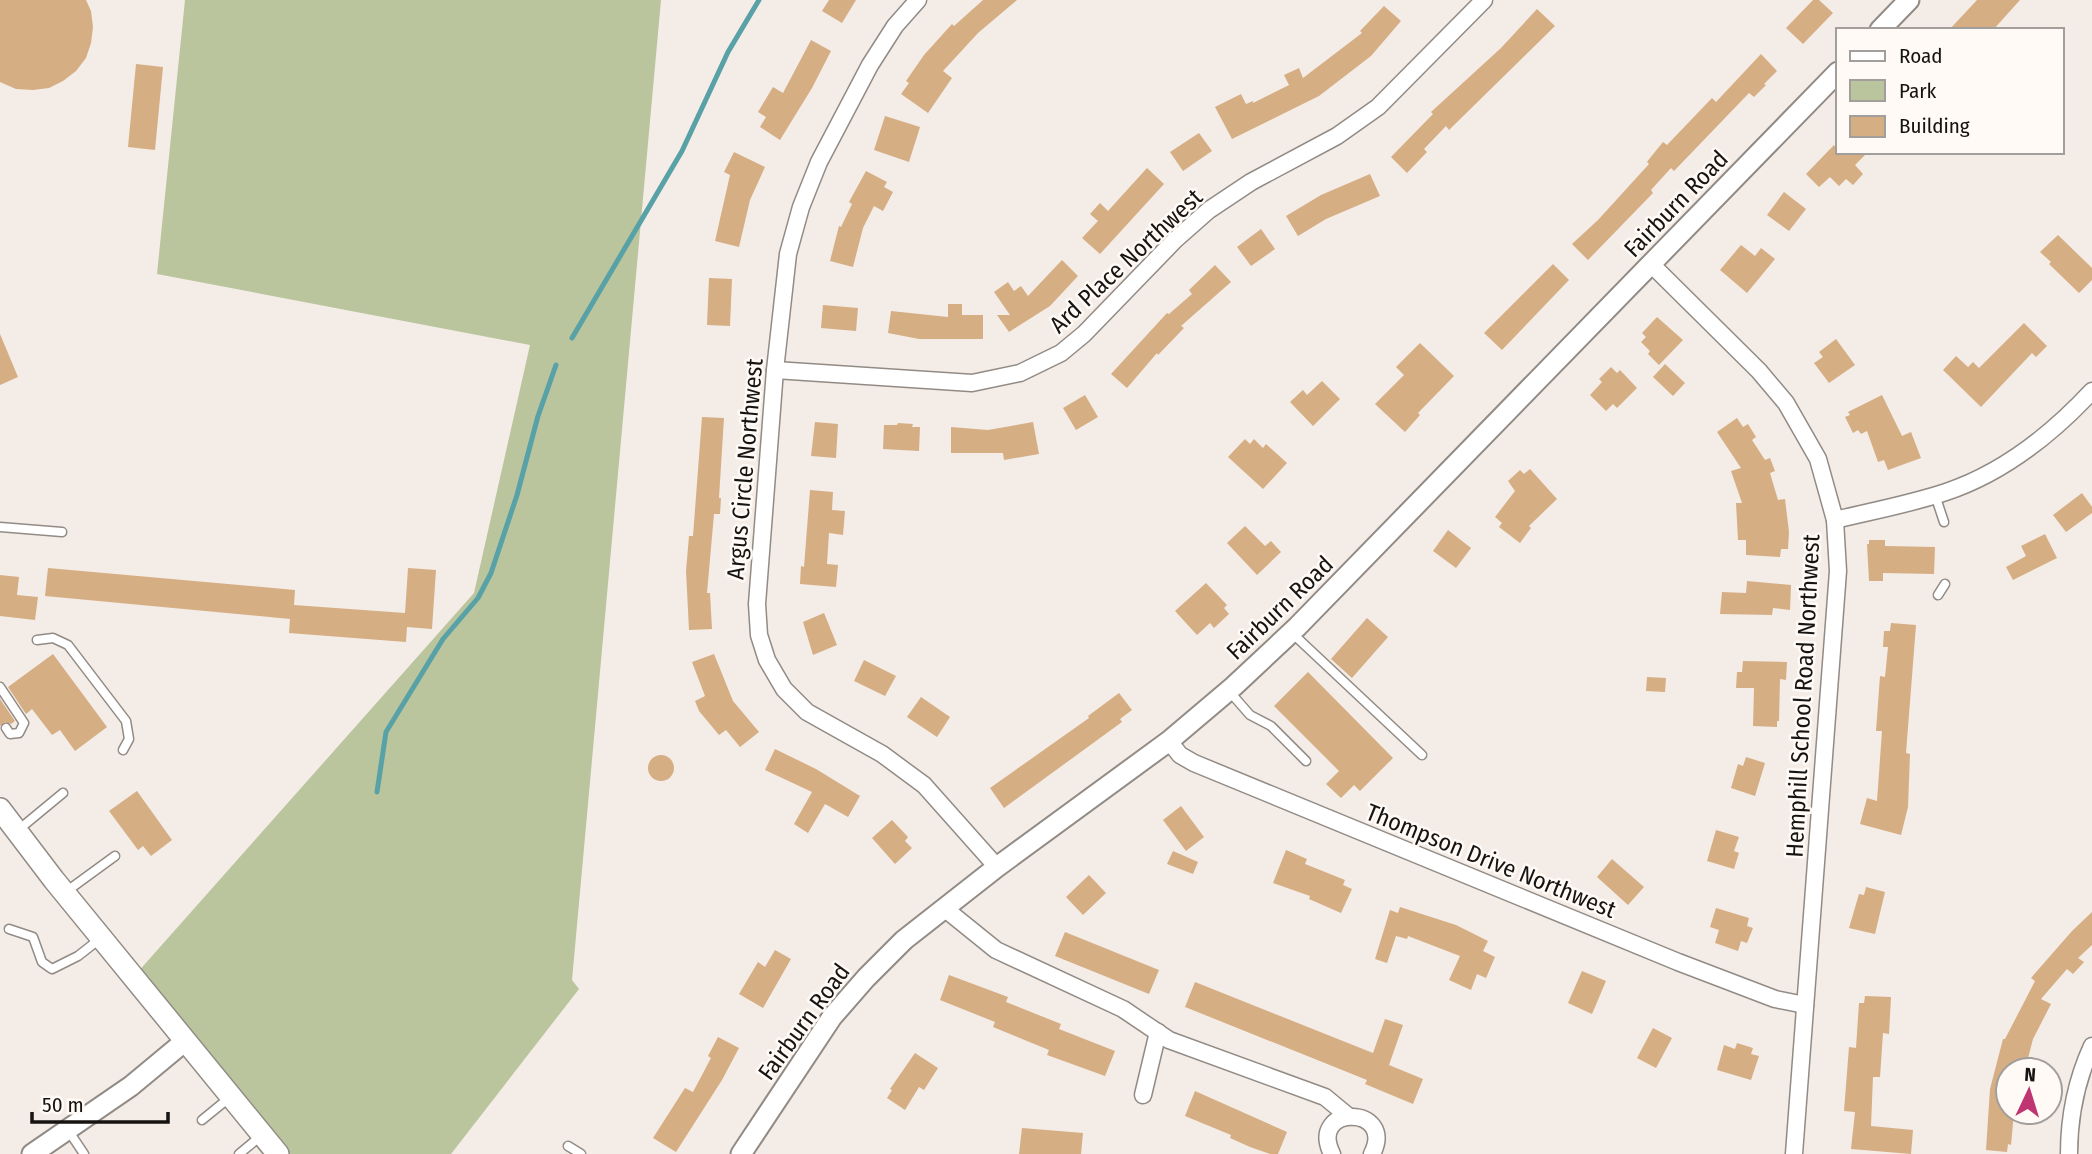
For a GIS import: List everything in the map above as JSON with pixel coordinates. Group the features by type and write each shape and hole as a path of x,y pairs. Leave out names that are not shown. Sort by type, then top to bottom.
{"main road":[{"path":"0,809 101,938 278,1154"}],"street":[{"name":"Argus Circle Northwest","path":"918,0 895,26 870,65 819,162 801,207 788,254 775,370 757,604 759,635 767,660 785,690 807,712 882,754 925,785 997,867"},
{"name":"Ard Place Northwest","path":"775,370 972,383 1020,373 1061,353 1084,334 1175,240 1209,210 1251,182 1337,136 1378,107 1483,0"},
{"path":"1882,28 1909,0"},
{"name":"Fairburn Road","path":"741,1154 832,1017 904,940 997,867 1169,741 1229,691 1292,632 1836,74"},
{"name":"Hemphill School Road Northwest","path":"1651,264 1759,371 1786,403 1818,460 1835,520 1838,571 1794,1154"},
{"path":"1835,520 1935,495 1985,476 2019,456 2068,417 2092,391"},
{"name":"Thompson Drive Northwest","path":"1169,741 1180,755 1194,763 1678,962 1775,999 1805,1005"},
{"path":"944,908 996,950 1123,1009 1169,1040 1325,1097 1348,1116"},
{"path":"1143,1096 1158,1032"},
{"path":"32,1154 131,1086 184,1041"},
{"path":"2069,1154 2074,1097 2083,1065 2092,1046"},
{"path":"1332,1154 1328,1146 1328,1133 1333,1125 1348,1116 1357,1116 1369,1122 1376,1134 1376,1147 1372,1154"}],"lane":[{"path":"1935,495 1944,522"},
{"path":"0,527 62,532"},
{"path":"1938,595 1945,584"},
{"path":"1292,632 1422,755"},
{"path":"37,640 53,638 68,645 125,721 129,739 123,750"},
{"path":"0,687 24,723 19,733 10,733 6,728"},
{"path":"1229,691 1250,715 1272,726 1307,761"},
{"path":"17,831 64,793"},
{"path":"64,892 115,856"},
{"path":"9,929 33,937 42,962 52,968 78,956 101,938"},
{"path":"202,1120 230,1097"},
{"path":"68,1130 85,1154"},
{"path":"240,1154 262,1135"},
{"path":"568,1146 581,1154"}],"green space":[{"path":"185,0 661,0 572,980 579,989 451,1154 262,1154 129,982 474,593 530,345 157,274"}],"building":[{"path":"0,0 86,0 93,27 91,43 86,58 76,71 49,88 16,89 0,82"},
{"path":"829,0 856,0 842,23 822,11"},
{"path":"983,0 1017,0 978,33 943,71 952,78 928,113 901,94 909,83 906,81 924,55 952,24 954,26"},
{"path":"1813,0 1819,0 1833,13 1803,44 1786,28"},
{"path":"1977,0 2020,0 1995,28 1951,28"},
{"path":"1384,6 1401,21 1371,56 1319,96 1232,139 1215,107 1241,94 1246,104 1253,103 1289,85 1284,75 1299,68 1303,78 1362,33 1360,31"},
{"path":"1537,9 1555,26 1449,130 1446,126 1424,149 1427,152 1407,173 1391,157 1433,114 1431,112 1501,48"},
{"path":"811,40 831,51 780,140 760,127 766,117 758,112 773,87 783,93"},
{"path":"1761,54 1777,71 1764,84 1766,85 1754,97 1749,93 1674,171 1671,168 1651,190 1653,193 1588,260 1572,244 1649,164 1647,162 1663,142 1667,145 1712,98 1716,102"},
{"path":"136,64 163,67 155,150 128,147"},
{"path":"885,116 920,127 909,162 874,150"},
{"path":"1199,133 1212,151 1183,171 1170,152"},
{"path":"1834,145 1836,154 1866,154 1855,165 1863,174 1853,185 1846,179 1839,186 1830,177 1819,187 1806,174"},
{"path":"734,152 765,167 750,200 739,247 715,241 730,175 724,172"},
{"path":"1147,168 1164,184 1100,254 1082,238 1098,221 1090,214 1100,203 1108,211"},
{"path":"866,171 887,182 884,187 893,192 883,211 874,206 863,228 853,267 830,261 839,226 841,227 852,204 849,202"},
{"path":"1370,174 1380,196 1326,219 1298,236 1286,216 1321,195"},
{"path":"1784,192 1806,209 1789,231 1767,215"},
{"path":"1261,229 1275,249 1251,266 1237,247"},
{"path":"2058,235 2092,268 2092,280 2079,293 2040,252"},
{"path":"1741,245 1755,256 1761,248 1775,259 1747,293 1720,270"},
{"path":"1062,260 1078,276 1050,306 1009,332 997,315 1010,315 994,292 1008,282 1014,291 1021,286 1028,296"},
{"path":"1553,264 1569,280 1502,350 1484,333"},
{"path":"1215,265 1231,282 1181,326 1184,328 1158,355 1157,353 1127,388 1111,374 1167,313 1192,294 1189,290"},
{"path":"709,278 732,279 730,326 707,325"},
{"path":"948,304 962,304 962,315 983,315 983,339 919,339 888,333 891,311 948,317"},
{"path":"823,305 858,308 856,331 821,328"},
{"path":"1657,317 1683,340 1659,365 1641,342 1646,337 1642,333"},
{"path":"2024,323 2047,346 2036,357 2032,353 1981,407 1943,370 1956,356 1968,367 1973,362 1979,368"},
{"path":"0,334 18,377 0,385"},
{"path":"1836,339 1855,365 1829,383 1814,363 1823,357 1819,352"},
{"path":"1420,343 1454,376 1418,413 1420,415 1405,432 1375,404 1404,375 1396,367"},
{"path":"1665,364 1685,383 1673,396 1653,377"},
{"path":"1611,367 1617,373 1620,370 1637,388 1617,408 1613,404 1606,411 1590,395 1602,382 1599,379"},
{"path":"1322,381 1340,399 1313,426 1290,402 1303,390 1307,395"},
{"path":"1085,395 1098,417 1076,430 1063,408"},
{"path":"1882,395 1902,436 1911,432 1921,458 1888,470 1884,460 1878,462 1867,431 1861,434 1858,430 1853,433 1845,417 1850,415 1848,412"},
{"path":"702,417 724,418 721,498 720,514 714,514 707,593 710,593 712,629 689,630 686,571 689,536 693,536"},
{"path":"1737,418 1743,427 1748,424 1756,437 1752,440 1765,460 1770,458 1775,471 1770,473 1778,500 1785,499 1788,549 1781,549 1780,557 1746,555 1746,540 1738,540 1736,503 1742,503 1731,471 1741,468 1717,432"},
{"path":"815,422 838,424 836,458 811,456"},
{"path":"1033,422 1039,454 1004,460 1003,453 951,453 951,427 988,430"},
{"path":"898,423 920,427 919,451 883,449 884,425"},
{"path":"1245,439 1250,444 1254,439 1263,448 1266,444 1287,463 1263,489 1228,457"},
{"path":"1530,469 1557,499 1529,526 1531,528 1520,543 1499,527 1502,523 1495,517 1515,491 1508,481 1520,470 1524,474"},
{"path":"810,490 833,492 832,510 845,511 843,535 829,533 827,564 838,565 836,587 800,584 801,566 804,567"},
{"path":"2082,493 2092,507 2092,513 2066,532 2053,515"},
{"path":"1245,526 1265,546 1271,541 1281,552 1257,575 1227,543"},
{"path":"1448,530 1471,548 1456,568 1433,551"},
{"path":"2045,534 2057,558 2013,580 2006,567 2026,556 2021,546"},
{"path":"1869,540 1885,540 1885,546 1935,547 1934,574 1883,573 1883,581 1869,581"},
{"path":"48,568 295,590 294,605 405,613 408,568 436,570 432,629 407,627 406,642 289,633 290,619 45,596"},
{"path":"0,575 19,577 17,595 38,597 35,620 0,616"},
{"path":"1747,581 1791,585 1790,610 1773,608 1772,615 1720,614 1722,592 1746,593"},
{"path":"1206,583 1227,605 1224,608 1229,614 1214,628 1210,623 1197,635 1175,611"},
{"path":"824,613 837,645 813,655 803,622"},
{"path":"1367,618 1388,637 1352,678 1331,659"},
{"path":"1891,623 1916,625 1906,753 1910,754 1908,807 1901,835 1860,824 1867,798 1877,801 1882,731 1876,731 1880,676 1885,677 1888,647 1883,647 1884,631 1890,631"},
{"path":"53,654 107,727 75,751 60,730 52,735 32,709 26,714 8,687"},
{"path":"714,654 733,701 759,732 740,747 726,730 719,735 699,711 695,701 705,696 692,662"},
{"path":"864,660 896,676 885,696 854,681"},
{"path":"1743,661 1787,662 1786,680 1780,679 1777,727 1753,726 1754,688 1736,688 1737,672 1742,672"},
{"path":"1308,672 1393,758 1360,791 1354,785 1341,798 1326,784 1339,771 1274,706"},
{"path":"1647,677 1666,678 1665,692 1646,691"},
{"path":"1119,693 1132,710 1120,719 1122,722 1004,808 990,788 1089,718 1088,716"},
{"path":"921,697 950,717 937,737 907,717"},
{"path":"0,699 15,721 11,724 5,722 0,726"},
{"path":"775,749 816,769 860,796 848,817 825,804 808,833 794,824 812,792 765,770"},
{"path":"661,755 670,759 674,768 670,777 661,781 652,777 648,768 652,759"},
{"path":"1746,757 1765,763 1755,796 1731,788 1738,764 1743,766"},
{"path":"137,791 172,840 151,856 143,846 138,850 109,811"},
{"path":"1181,806 1204,837 1186,851 1163,820"},
{"path":"892,820 908,837 905,841 912,848 895,864 872,838"},
{"path":"1716,830 1739,837 1734,851 1739,853 1734,869 1707,861"},
{"path":"1286,850 1307,859 1305,864 1345,880 1343,885 1352,889 1341,913 1309,899 1310,896 1273,883"},
{"path":"1173,851 1198,862 1193,874 1167,864"},
{"path":"1612,859 1644,887 1628,905 1597,877"},
{"path":"1089,875 1106,893 1083,915 1066,897"},
{"path":"1866,887 1885,892 1875,934 1849,928 1859,894 1864,895"},
{"path":"1400,907 1456,925 1488,941 1483,951 1495,957 1486,978 1477,974 1471,990 1449,980 1460,956 1408,936 1407,939 1396,936 1387,963 1375,959 1390,910 1398,913"},
{"path":"1716,908 1749,918 1747,926 1753,928 1747,943 1741,941 1738,951 1715,943 1719,930 1710,927"},
{"path":"2092,912 2092,945 2078,958 2084,962 2073,974 2067,969 2041,999 2051,1004 2033,1039 2029,1056 1999,1056 2003,1039 2035,981 2031,978"},
{"path":"1065,932 1159,970 1149,994 1055,956"},
{"path":"775,950 791,959 763,1008 739,994 758,962 765,967"},
{"path":"1582,971 1606,981 1592,1014 1568,1003"},
{"path":"949,975 1008,997 1006,1002 1061,1024 1059,1029 1115,1051 1105,1076 1047,1055 1049,1050 993,1027 995,1022 940,1000"},
{"path":"1195,982 1373,1053 1385,1019 1403,1025 1389,1065 1423,1079 1413,1104 1365,1084 1367,1080 1185,1007"},
{"path":"1865,996 1891,997 1889,1034 1883,1033 1880,1077 1873,1077 1871,1126 1913,1130 1911,1154 1851,1149 1855,1112 1844,1111 1849,1047 1856,1048 1859,1003 1864,1003"},
{"path":"1653,1028 1672,1038 1656,1068 1637,1058"},
{"path":"718,1037 739,1048 676,1152 653,1138 685,1088 693,1092 711,1058 708,1056"},
{"path":"1737,1043 1753,1048 1751,1054 1759,1056 1751,1080 1717,1070 1724,1045 1735,1049"},
{"path":"915,1053 938,1068 924,1090 919,1087 905,1110 887,1098 892,1090 890,1089"},
{"path":"1994,1074 1994,1126 2013,1126 2011,1145 2008,1144 2007,1152 1986,1150 1990,1089"},
{"path":"1195,1091 1287,1132 1278,1154 1250,1147 1230,1138 1231,1135 1185,1116"},
{"path":"1022,1128 1083,1133 1081,1154 1019,1154"}],"waterway":[{"path":"572,338 682,151 728,52 759,0"},
{"path":"377,792 386,732 443,639 478,598 491,573 556,365"}]}
